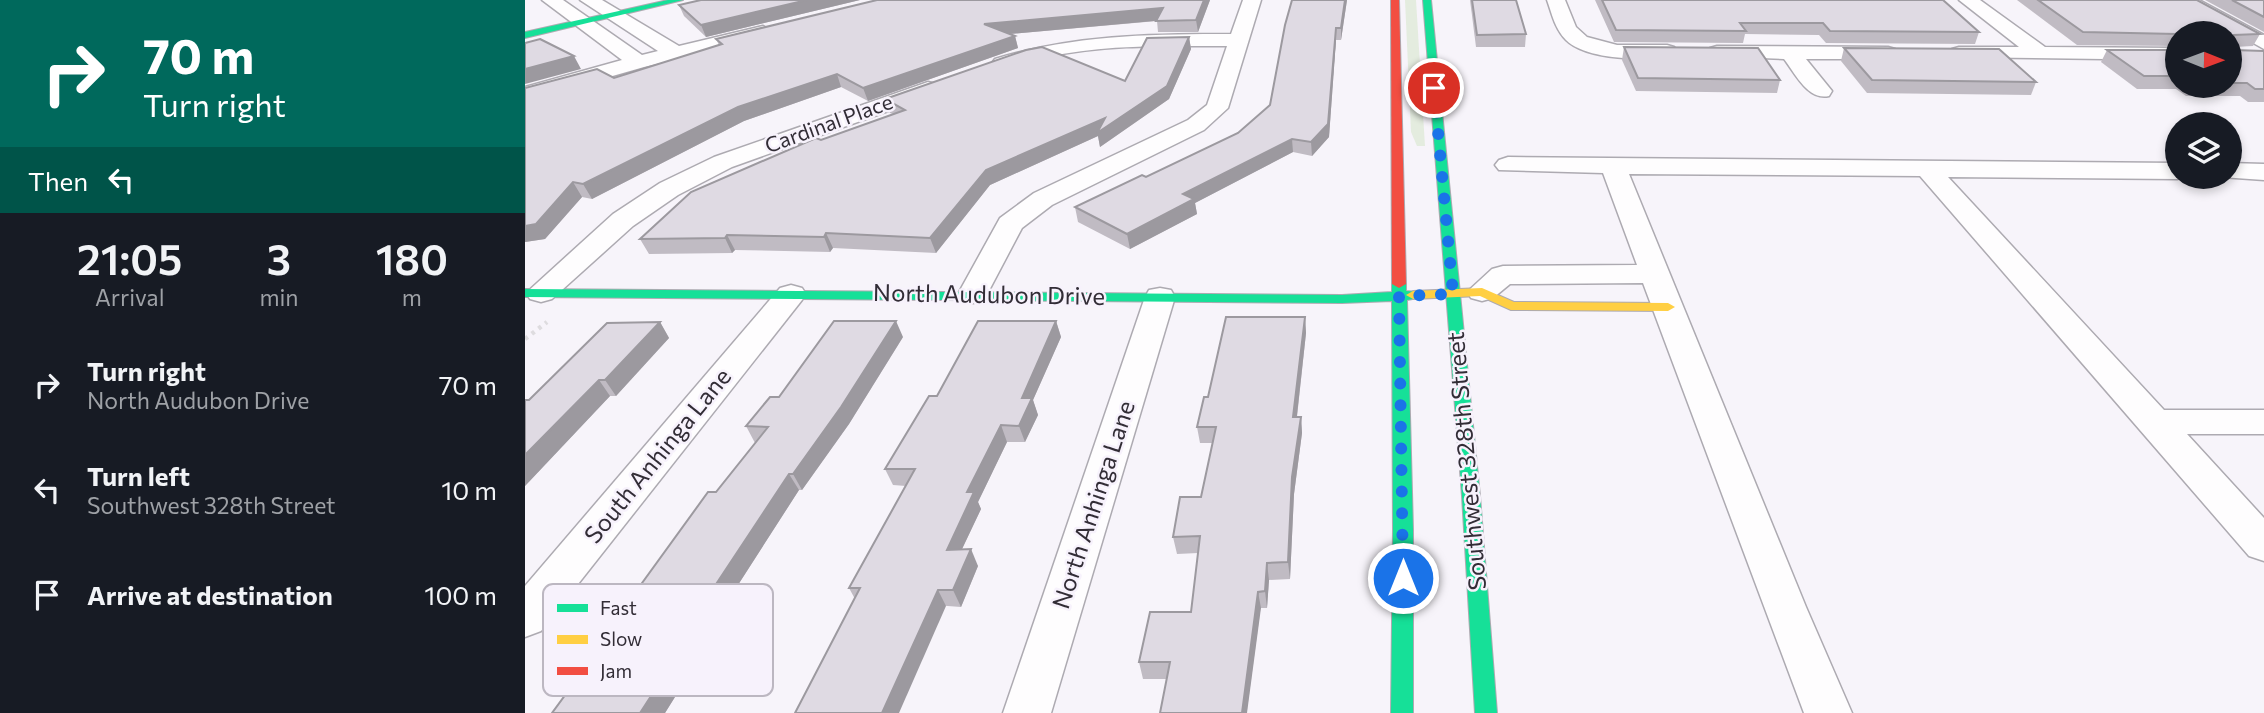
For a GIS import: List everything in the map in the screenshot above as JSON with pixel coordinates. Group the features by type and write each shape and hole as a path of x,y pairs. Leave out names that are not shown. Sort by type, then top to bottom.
{"street":[{"path":"551,0 638,62"},
{"path":"589,0 676,53"},
{"path":"525,35 679,0"},
{"path":"973,294 1010,224 1043,199 1196,125 1217,108 1252,0"},
{"path":"1395,0 1403,530 1402,713"},
{"name":"Southwest 328th Street","path":"1427,0 1467,293 1486,713"},
{"path":"1556,0 1570,34 1579,41 1609,51 1915,53"},
{"path":"1968,0 2040,53"},
{"path":"2185,0 2264,43"},
{"path":"525,94 638,62 779,28"},
{"path":"982,70 1058,46 1103,41 1238,40"},
{"path":"1790,53 1821,91"},
{"path":"1943,53 2165,54"},
{"path":"2242,55 2264,55"},
{"name":"Cardinal Place","path":"533,293 623,220 669,189 723,162 943,83"},
{"path":"1508,165 2165,171"},
{"path":"1613,166 1784,607 1828,713"},
{"path":"1927,169 2264,545"},
{"path":"2242,171 2264,172"},
{"path":"1467,293 1503,275 1662,291"},
{"name":"North Audubon Drive","path":"533,293 973,294 1351,299 1467,293"},
{"name":"South Anhinga Lane","path":"553,584 791,294"},
{"name":"North Anhinga Lane","path":"1027,713 1160,297"},
{"path":"2155,422 2264,422"},
{"name":"South Anhinga Lane","path":"525,618 543,596"}],"shaded area":[{"path":"1405,0 1416,0 1425,146 1417,146 1411,132"}],"building":[{"path":"701,0 807,0 701,25 679,5"},
{"path":"877,0 1204,0 1196,20 1156,21 1163,8 984,24 1015,36 863,88 837,74 738,107 583,184 573,182 536,224 525,226 525,88 597,69 614,78 722,44 716,39"},
{"path":"1292,0 1345,0 1341,28 1336,28 1328,124 1311,142 1292,139 1183,194 1194,199 1127,234 1075,207 1238,133 1270,105"},
{"path":"1472,0 1516,0 1526,34 1477,35"},
{"path":"1602,0 1943,0 1979,32 1830,31 1823,23 1740,23 1746,31 1616,30"},
{"path":"2038,0 2197,0 2236,21 2165,21 2165,34 2083,32"},
{"path":"2232,0 2264,0 2264,17"},
{"path":"2242,24 2260,34 2242,35"},
{"path":"1189,37 1167,86 1097,133 1105,118 986,170 930,238 826,233 824,237 727,235 725,238 640,239 691,192 816,138 821,140 905,110 885,99 1026,50 1042,47 1125,81 1147,38"},
{"path":"540,39 574,56 525,69 525,43"},
{"path":"1624,47 1758,48 1780,80 1638,78"},
{"path":"1844,48 1999,49 2036,82 1872,80"},
{"path":"2107,50 2165,50 2165,76 2144,76"},
{"path":"2242,50 2264,51 2264,89 2255,89 2242,83"},
{"path":"1226,317 1305,317 1293,417 1301,417 1292,477 1288,562 1267,563 1265,591 1258,592 1242,713 1160,713 1170,662 1139,662 1150,612 1191,612 1200,536 1173,537 1180,497 1201,497 1216,427 1197,427 1204,397 1208,397"},
{"path":"834,321 896,321 841,407 793,474 789,474 716,584 641,584 708,492 716,492 768,427 746,426 770,397 779,397"},
{"path":"978,321 1056,321 1022,398 1032,398 1019,426 1001,425 967,492 974,492 947,550 971,549 953,590 938,590 882,713 795,713 860,588 849,588 915,469 885,469 929,396 937,396"},
{"path":"660,322 605,380 599,380 525,455 525,400 529,400 607,323"},
{"path":"564,696 651,696 640,713 552,713"}],"traffic: fast":[{"path":"525,35 679,0"},
{"path":"1427,0 1471,496 1486,713"},
{"path":"1399,284 1403,530 1402,713"},
{"path":"525,293 1342,299 1413,295"}],"traffic: slow":[{"path":"1413,295 1482,292 1511,306 1668,307"}],"traffic: jam":[{"path":"1395,0 1399,284"}],"route":[{"path":"1403,578 1399,296 1453,294 1434,88"}]}
